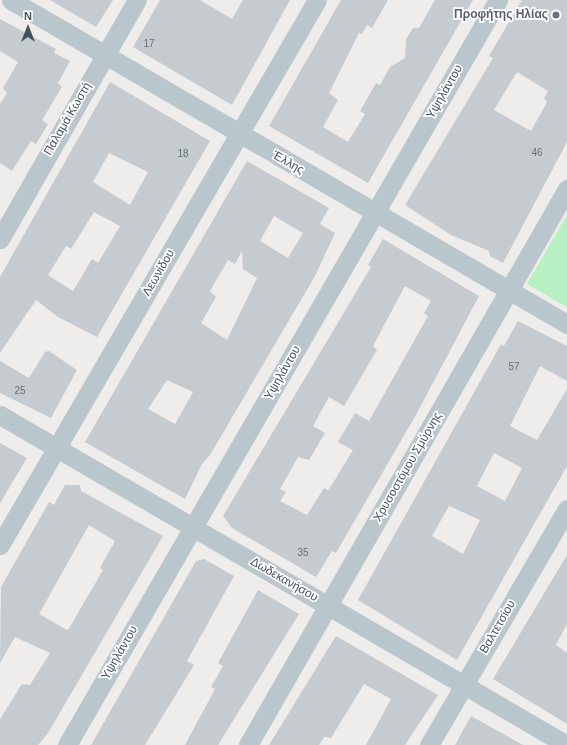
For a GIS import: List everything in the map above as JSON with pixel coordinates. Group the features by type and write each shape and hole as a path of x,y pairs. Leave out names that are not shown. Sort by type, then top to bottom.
{"street":[{"name":"Έλλης","path":"11,0 240,135 567,324"},
{"name":"Παλαμά Κωστή","path":"0,239 137,0"},
{"name":"Λεωνίδου","path":"0,545 240,135 317,0"},
{"name":"Υψηλάντου","path":"67,745 376,214 498,0"},
{"name":"Χρυσοστόμου Σμύρνης","path":"248,745 567,189"},
{"name":"Δωδεκανήσου","path":"0,415 567,744"},
{"name":"Βαλτετσίου","path":"429,745 567,509"}],"green space":[{"path":"567,215 567,307 527,284"}],"building":[{"path":"50,0 113,0 96,27"},
{"path":"160,0 200,0 232,19 243,0 290,0 232,105 133,47"},
{"path":"341,0 388,0 372,28 367,25 362,34 359,33 329,93 338,100 323,127 348,142 365,114 360,111 376,83 380,85 390,67 405,58 406,39 413,28 419,28 435,0 473,0 368,183 269,126"},
{"path":"522,0 567,0 567,142 503,263 490,256 489,251 451,235 405,205 493,58 489,56","holes":["517,72 548,91 544,98 547,102 531,131 494,110"]},
{"path":"0,19 56,49 54,53 70,61 58,83 62,87 42,120 48,124 36,144 31,141 12,171 0,163 0,104 7,93 3,88 18,62 0,51"},
{"path":"110,82 210,141 97,337 58,317 36,300 0,353 0,277","holes":["109,153 148,172 130,205 93,182","94,212 120,226 98,263 92,259 73,291 48,275 66,246 71,249"]},
{"path":"247,161 329,208 320,224 335,233 315,276 210,455 202,464 185,499 85,442","holes":["274,216 303,233 288,258 260,241","242,251 243,269 257,278 227,340 201,323 216,297 210,291 228,260 235,264","167,380 193,392 175,424 148,409"]},
{"path":"383,239 479,296 417,413 336,553 332,551 316,577 232,528 223,516 371,267 368,265","holes":["405,286 431,301 424,313 428,316 369,421 355,413 338,442 353,450 328,490 324,488 307,515 280,501 286,492 280,489 298,457 309,460 325,433 313,426 329,397 344,406 377,350 373,346"]},
{"path":"518,321 567,346 567,381 540,366 510,426 537,440 567,389 567,466 457,660 358,600 501,344 504,346","holes":["494,453 522,468 505,501 477,486","449,506 480,520 463,554 432,536"]},
{"path":"49,351 77,370 51,418 0,393 0,361 29,378 45,352"},
{"path":"0,443 27,458 0,503"},
{"path":"65,485 80,485 81,491 163,536 48,733 38,745 0,745 0,719 22,684 30,685 50,653 15,637 0,663 1,587 49,502 54,505","holes":["89,525 115,541 100,568 103,570 68,630 39,614"]},
{"path":"567,555 567,624 556,645 567,653 567,724 493,679"},
{"path":"204,559 234,576 187,661 194,665 145,745 91,745 196,561"},
{"path":"258,590 299,614 218,745 185,745 215,689 211,687 223,666 218,663"},
{"path":"336,636 438,695 405,745 366,745 391,699 364,684 331,738 324,737 319,745 269,745"},
{"path":"471,716 523,745 455,745"}],"place":[{"name":"Προφήτης Ηλίας","path":"556,15"}]}
